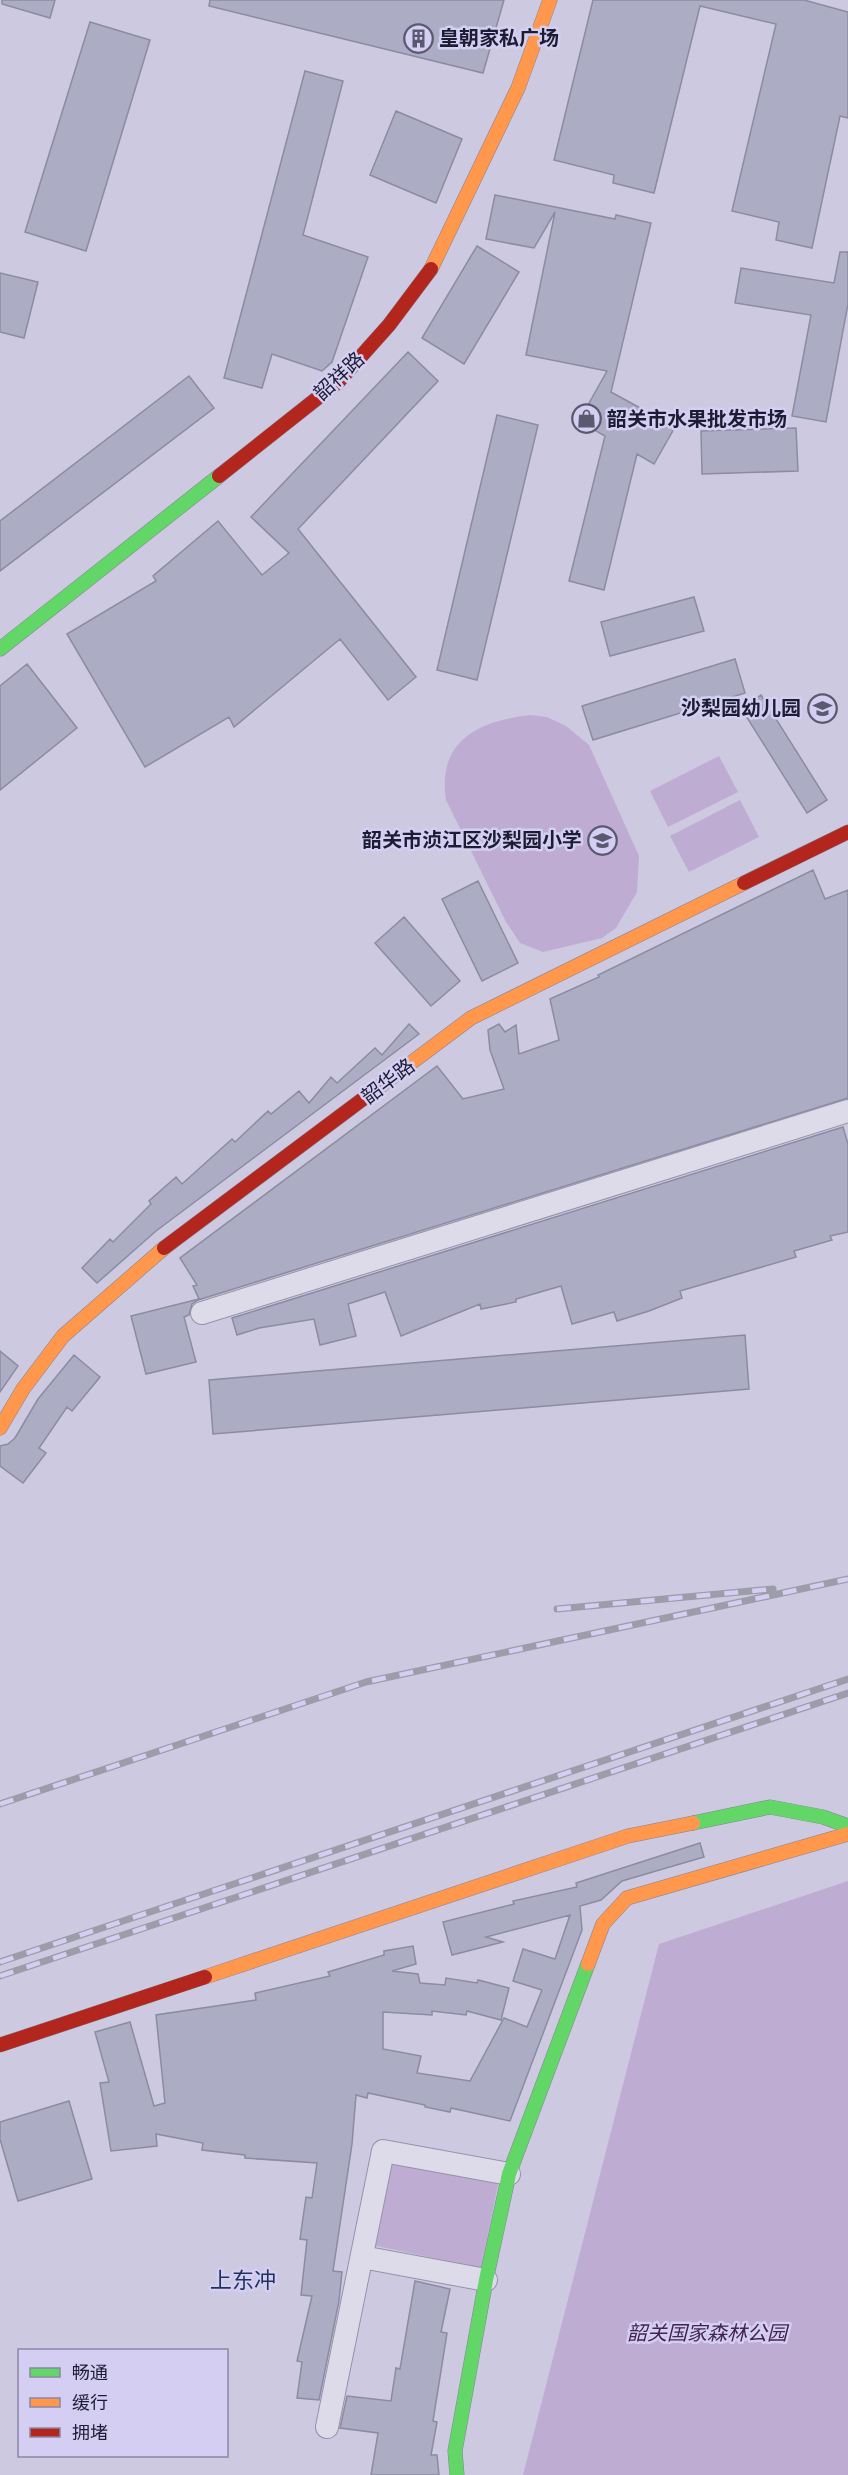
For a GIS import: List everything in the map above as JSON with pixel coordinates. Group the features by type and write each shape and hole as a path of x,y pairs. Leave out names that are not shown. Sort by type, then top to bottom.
{"street":[{"name":"韶祥路","path":"0,649 339,381 389,325 437,260 518,88 550,0"},
{"name":"韶华路","path":"0,1428 23,1389 63,1336 167,1245 471,1018 848,832"},
{"path":"202,1312 848,1111"},
{"path":"0,2045 628,1836 770,1808 823,1817 848,1826"},
{"path":"457,2475 455,2451 508,2174 603,1924 627,1898 848,1834"},
{"path":"327,2427 383,2151 508,2174"},
{"path":"362,2257 486,2280"}],"green space":[{"path":"530,715 547,717 566,726 589,745 639,856 637,892 616,928 602,938 543,952 520,943 506,922 446,800 445,779 448,762 455,748 466,737 494,722"},
{"path":"719,756 738,792 668,827 650,791"},
{"path":"740,800 759,837 689,872 670,836"},
{"name":"韶关国家森林公园","path":"848,1881 848,2475 523,2475 659,1944"},
{"path":"390,2157 499,2180 481,2268 372,2245"}],"building":[{"path":"2,0 55,0 50,18 2,4"},
{"name":"皇朝家私广场","path":"210,0 504,0 483,73 209,6"},
{"path":"593,0 804,0 848,12 848,118 840,116 812,248 776,240 779,222 732,211 776,24 700,6 654,193 613,183 614,175 554,160"},
{"path":"90,22 150,40 86,251 25,232"},
{"path":"305,71 343,81 303,235 368,257 332,362 322,371 272,354 262,388 224,378"},
{"path":"396,111 462,139 436,203 370,175"},
{"path":"495,195 615,219 616,215 651,223 611,392 675,427 654,464 637,454 604,590 569,581 605,436 579,421 607,371 526,355 555,212 534,248 486,239"},
{"path":"477,246 519,272 464,364 422,338"},
{"path":"840,252 848,252 848,304 826,422 792,416 811,315 735,303 741,268 834,283"},
{"path":"0,273 38,282 24,338 0,332"},
{"path":"408,352 438,381 298,529 416,677 388,700 340,639 234,727 229,717 145,767 67,634 156,581 153,576 218,521 262,575 289,553 251,517"},
{"path":"189,376 214,408 0,571 0,521"},
{"path":"497,415 538,425 477,680 437,670"},
{"path":"796,428 798,471 702,474 701,431"},
{"path":"694,597 704,631 610,656 601,622"},
{"path":"735,659 745,693 593,740 582,706"},
{"path":"27,664 77,728 0,790 0,686"},
{"path":"761,695 827,800 807,813 741,708"},
{"path":"813,870 825,899 848,890 848,1098 198,1300 192,1304 189,1315 184,1317 196,1362 146,1374 131,1316 199,1299 193,1286 197,1285 180,1258 437,1066 463,1099 504,1089 490,1050 488,1030 499,1024 505,1032 516,1025 519,1054 559,1040 550,999 599,977 598,975"},
{"path":"478,881 518,963 482,981 442,899"},
{"path":"404,917 460,981 431,1006 375,943"},
{"path":"409,1024 419,1034 156,1231 97,1283 82,1268 110,1239 113,1242 151,1204 149,1201 176,1177 182,1184 232,1139 235,1142 268,1111 271,1114 299,1091 309,1103 331,1077 337,1083 375,1048 382,1055"},
{"path":"843,1127 848,1144 848,1232 830,1236 832,1240 794,1251 796,1257 680,1291 682,1298 649,1311 617,1321 614,1312 572,1324 561,1286 516,1299 516,1302 481,1309 480,1304 401,1336 385,1292 348,1304 356,1336 320,1345 314,1319 259,1328 237,1335 232,1318"},
{"path":"745,1335 749,1389 213,1434 209,1380"},
{"path":"0,1351 18,1366 0,1392"},
{"path":"74,1355 100,1377 72,1411 67,1407 39,1448 46,1453 23,1483 0,1466 0,1446 8,1444 15,1438 38,1399"},
{"path":"700,1843 704,1857 622,1881 601,1900 580,1906 582,1930 510,2121 451,2108 450,2112 368,2093 367,2098 356,2095 352,2144 333,2271 342,2272 339,2301 319,2400 297,2398 302,2362 297,2361 312,2296 301,2295 307,2240 300,2239 306,2197 312,2198 317,2163 245,2158 245,2155 202,2150 203,2143 156,2134 157,2146 111,2151 100,2083 109,2082 95,2032 130,2022 154,2106 165,2103 156,2015 256,2000 255,1993 330,1976 328,1972 384,1955 384,1951 413,1946 416,1964 392,1971 418,1974 420,1983 445,1985 446,1978 477,1983 478,1980 509,1988 501,2020 467,2011 466,2015 432,2011 432,2015 383,2012 383,2049 421,2056 417,2073 470,2081 504,2018 527,2027 542,1990 513,1981 523,1949 555,1959 570,1915 486,1937 503,1942 452,1955 443,1922 514,1904 513,1901 577,1887 576,1883"},
{"path":"69,2101 92,2179 18,2201 0,2139 0,2122"},
{"path":"415,2281 450,2289 441,2332 447,2333 433,2421 437,2422 431,2455 437,2455 439,2475 371,2475 378,2433 340,2428 347,2396 391,2401 396,2368 400,2369"}],"railway":[{"path":"0,1804 366,1682 848,1579"},
{"path":"557,1609 773,1589"},
{"path":"0,1962 848,1679"},
{"path":"0,1976 848,1693"}],"traffic: fast":[{"path":"0,649 219,476"},
{"path":"693,1823 770,1807 823,1817 848,1826"},
{"path":"457,2475 455,2451 486,2280 509,2174 588,1964"}],"traffic: slow":[{"path":"431,269 518,88 550,0"},
{"path":"387,1081 471,1018 744,883"},
{"path":"0,1428 23,1389 63,1336 164,1248"},
{"path":"205,1977 628,1836 693,1823"},
{"path":"588,1964 603,1924 627,1898 848,1834"}],"traffic: jam":[{"path":"219,476 339,381 389,325 431,269"},
{"path":"744,883 848,832"},
{"path":"164,1248 387,1081"},
{"path":"0,2045 205,1977"}],"place":[{"name":"皇朝家私广场","path":"418,38"},
{"name":"韶关市水果批发市场","path":"586,419"},
{"name":"沙梨园幼儿园","path":"822,708"},
{"name":"韶关市浈江区沙梨园小学","path":"603,840"}],"district":[{"name":"上东冲","path":"243,2280"}]}
